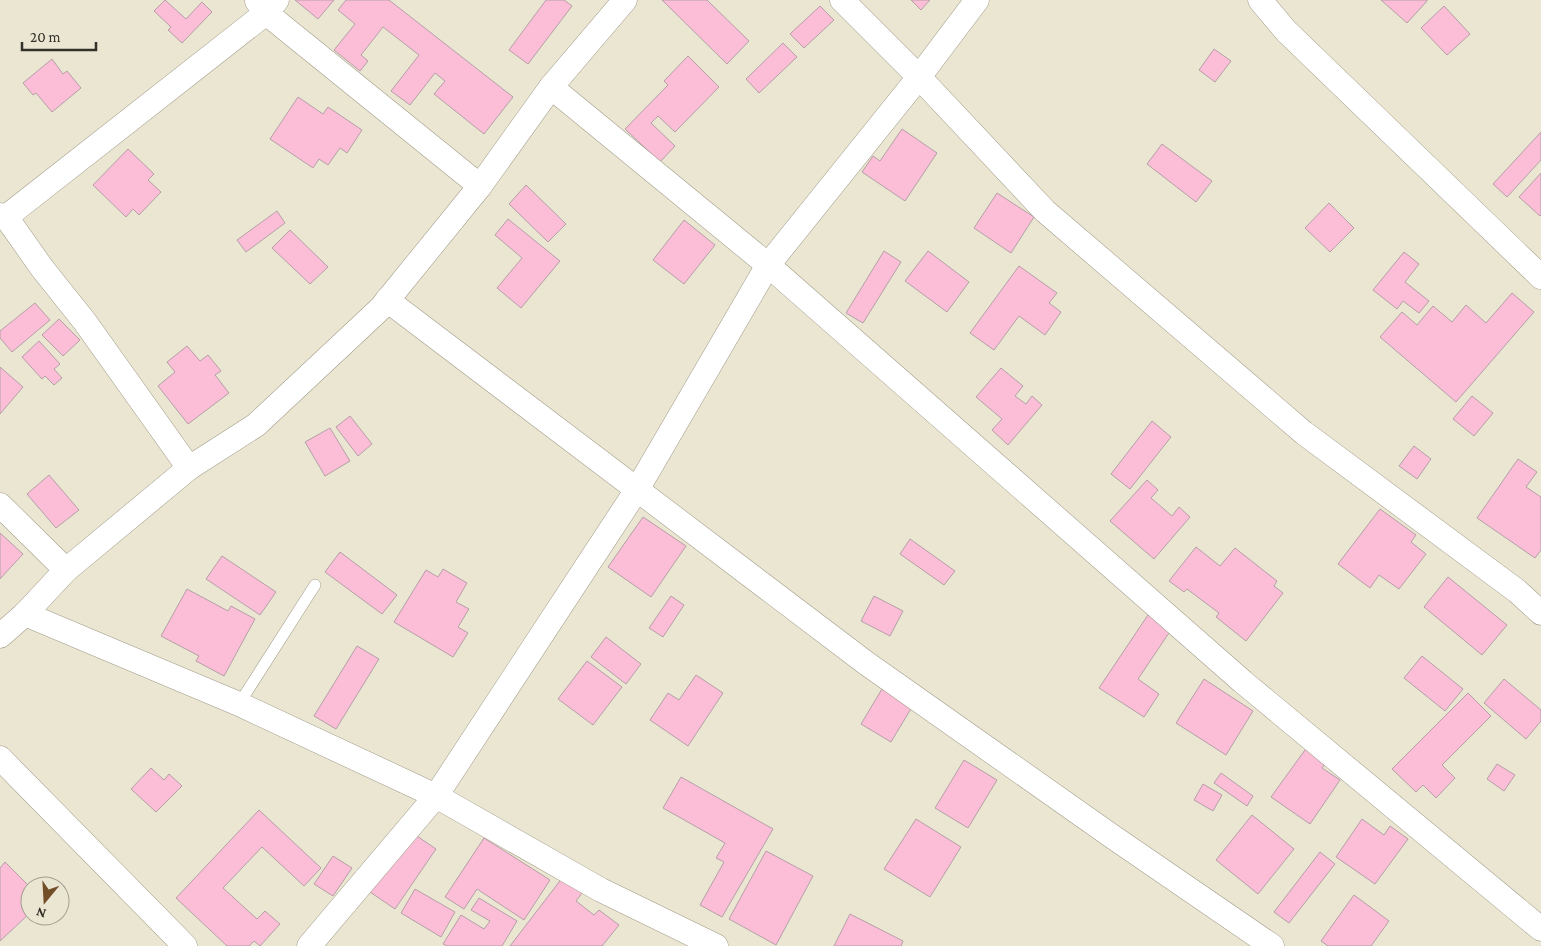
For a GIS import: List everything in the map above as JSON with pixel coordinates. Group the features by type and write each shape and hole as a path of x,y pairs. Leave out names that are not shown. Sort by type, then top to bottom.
{"street":[{"path":"0,636 25,614 66,570 189,468 256,426 387,300 480,186 551,87 625,0"},
{"path":"842,0 919,77 1045,211 1304,433 1517,591 1541,613"},
{"path":"309,946 436,796 638,488 768,265 919,77 977,0"},
{"path":"1260,0 1286,31 1541,277"},
{"path":"189,468 85,322 3,216 266,4 480,186"},
{"path":"551,87 768,265 1243,682 1541,929"},
{"path":"387,300 638,488 866,663 1113,837 1272,946"},
{"path":"0,505 66,570"},
{"path":"25,614 238,704 436,796 601,890 716,946"},
{"path":"0,758 185,946"}],"lane":[{"path":"238,704 315,585"}],"building":[{"path":"165,0 186,19 202,2 212,12 182,43 168,30 171,27 154,11"},
{"path":"295,0 334,0 318,19"},
{"path":"346,0 389,0 513,97 484,134 434,94 445,81 435,73 410,105 391,91 419,55 383,27 361,55 368,61 360,71 334,50 355,24 338,10"},
{"path":"546,0 564,0 572,6 528,64 509,50"},
{"path":"662,0 707,0 749,41 727,64"},
{"path":"911,0 930,0 921,10"},
{"path":"1381,0 1427,0 1427,1 1407,23"},
{"path":"820,6 834,20 804,48 790,34"},
{"path":"1444,6 1470,34 1447,55 1421,28"},
{"path":"783,43 797,57 759,93 746,79"},
{"path":"1214,49 1231,61 1215,82 1199,70"},
{"path":"688,56 719,87 675,132 658,116 651,123 675,146 660,162 625,129 668,85 664,81"},
{"path":"52,59 63,74 67,71 81,88 52,112 36,93 33,95 23,83"},
{"path":"298,97 323,114 328,107 362,130 347,153 340,148 328,165 319,159 313,168 270,139"},
{"path":"902,129 937,153 905,201 862,172 873,156 880,161"},
{"path":"1541,132 1541,160 1507,197 1493,184"},
{"path":"1162,144 1212,181 1196,202 1147,164"},
{"path":"128,149 154,174 148,180 161,192 139,215 133,209 126,217 93,185"},
{"path":"1541,173 1541,215 1540,216 1519,197"},
{"path":"526,185 566,224 548,242 509,204"},
{"path":"997,193 1034,217 1011,253 974,228"},
{"path":"1329,203 1354,228 1330,252 1305,228"},
{"path":"277,211 285,223 246,252 237,240"},
{"path":"508,219 560,261 521,308 497,288 522,258 495,235"},
{"path":"684,220 715,245 684,284 653,260"},
{"path":"290,230 328,267 310,284 272,248"},
{"path":"884,251 901,262 863,323 846,313"},
{"path":"928,251 969,282 947,312 905,281"},
{"path":"1404,252 1419,264 1405,282 1429,301 1419,313 1403,301 1397,309 1373,290"},
{"path":"1019,266 1057,293 1049,303 1061,312 1045,335 1019,316 994,350 970,333"},
{"path":"1512,293 1534,312 1456,402 1380,337 1402,312 1417,325 1433,306 1452,322 1466,305 1486,323"},
{"path":"35,303 50,320 12,352 0,338 0,331"},
{"path":"59,319 80,340 63,356 42,335"},
{"path":"39,341 60,364 54,369 62,378 54,385 45,376 42,379 22,357"},
{"path":"187,346 200,361 208,355 221,371 215,375 229,393 188,424 158,386 175,372 167,362"},
{"path":"0,367 23,387 0,414"},
{"path":"1001,368 1023,386 1015,396 1026,404 1032,396 1042,405 1008,445 992,430 1002,419 976,397"},
{"path":"1472,396 1493,413 1474,436 1453,419"},
{"path":"350,416 372,444 358,456 336,427"},
{"path":"1152,421 1171,437 1130,489 1111,474"},
{"path":"330,428 350,461 325,476 305,442"},
{"path":"1414,446 1431,459 1417,479 1399,466"},
{"path":"1518,459 1537,472 1526,487 1541,497 1541,550 1535,558 1477,518"},
{"path":"49,475 79,510 56,528 27,494"},
{"path":"1147,480 1158,490 1151,498 1172,516 1179,507 1190,517 1154,559 1110,521"},
{"path":"1380,509 1416,535 1411,542 1426,554 1399,589 1379,575 1370,588 1338,564"},
{"path":"643,517 686,546 651,597 608,567"},
{"path":"0,533 23,554 0,579"},
{"path":"910,539 955,571 944,585 900,554"},
{"path":"1196,547 1220,566 1235,548 1277,581 1274,586 1283,593 1246,641 1216,617 1219,613 1187,589 1184,592 1169,581"},
{"path":"340,552 397,595 382,614 325,572"},
{"path":"222,556 276,592 260,615 206,579"},
{"path":"443,569 467,583 456,602 469,609 458,627 468,633 453,657 394,622 426,570 438,577"},
{"path":"1448,577 1507,625 1482,655 1424,607"},
{"path":"187,589 228,611 231,606 255,619 224,676 196,661 199,656 161,636"},
{"path":"671,596 684,605 663,637 649,628"},
{"path":"874,596 903,611 890,636 861,621"},
{"path":"1152,609 1175,624 1138,679 1159,694 1144,717 1099,688"},
{"path":"606,637 641,664 626,684 591,657"},
{"path":"357,646 379,659 336,729 314,716"},
{"path":"1422,656 1463,689 1445,711 1404,678"},
{"path":"587,661 622,687 593,725 558,699"},
{"path":"696,675 723,693 688,746 650,720 668,693 679,700"},
{"path":"1204,679 1253,711 1226,755 1176,723"},
{"path":"1504,679 1541,710 1541,721 1526,739 1484,703"},
{"path":"882,689 912,707 891,742 861,724"},
{"path":"1468,693 1491,716 1442,765 1455,778 1436,798 1423,785 1416,792 1392,769"},
{"path":"1310,743 1330,758 1322,768 1340,780 1310,824 1271,797"},
{"path":"964,760 997,780 968,828 935,808"},
{"path":"1497,764 1515,775 1504,791 1487,779"},
{"path":"151,768 164,780 169,774 182,786 156,812 131,789"},
{"path":"1221,773 1253,796 1247,806 1214,783"},
{"path":"681,777 773,829 722,917 700,905 724,862 716,858 725,843 663,808"},
{"path":"1203,784 1222,795 1213,811 1194,800"},
{"path":"259,810 321,868 304,886 262,847 223,888 257,919 265,911 280,924 260,946 254,941 249,946 227,946 176,898"},
{"path":"1252,815 1294,849 1258,894 1216,860"},
{"path":"916,819 961,847 930,897 884,869"},
{"path":"1362,819 1384,835 1390,826 1408,839 1375,884 1336,857"},
{"path":"411,832 436,849 395,909 370,892"},
{"path":"484,838 550,880 524,920 477,889 464,909 445,897"},
{"path":"766,851 813,876 776,945 729,919"},
{"path":"1320,852 1335,864 1289,923 1274,912"},
{"path":"333,856 352,868 333,896 314,884"},
{"path":"5,862 20,877 20,922 0,941 0,868"},
{"path":"566,873 586,888 576,901 594,915 599,910 619,925 602,946 510,946"},
{"path":"415,889 455,912 441,937 401,913"},
{"path":"1354,895 1389,921 1371,946 1328,946 1321,941"},
{"path":"479,898 517,921 502,946 447,946 443,944 461,915 484,929 490,921 471,910"},
{"path":"850,914 903,941 901,946 834,946"}]}
